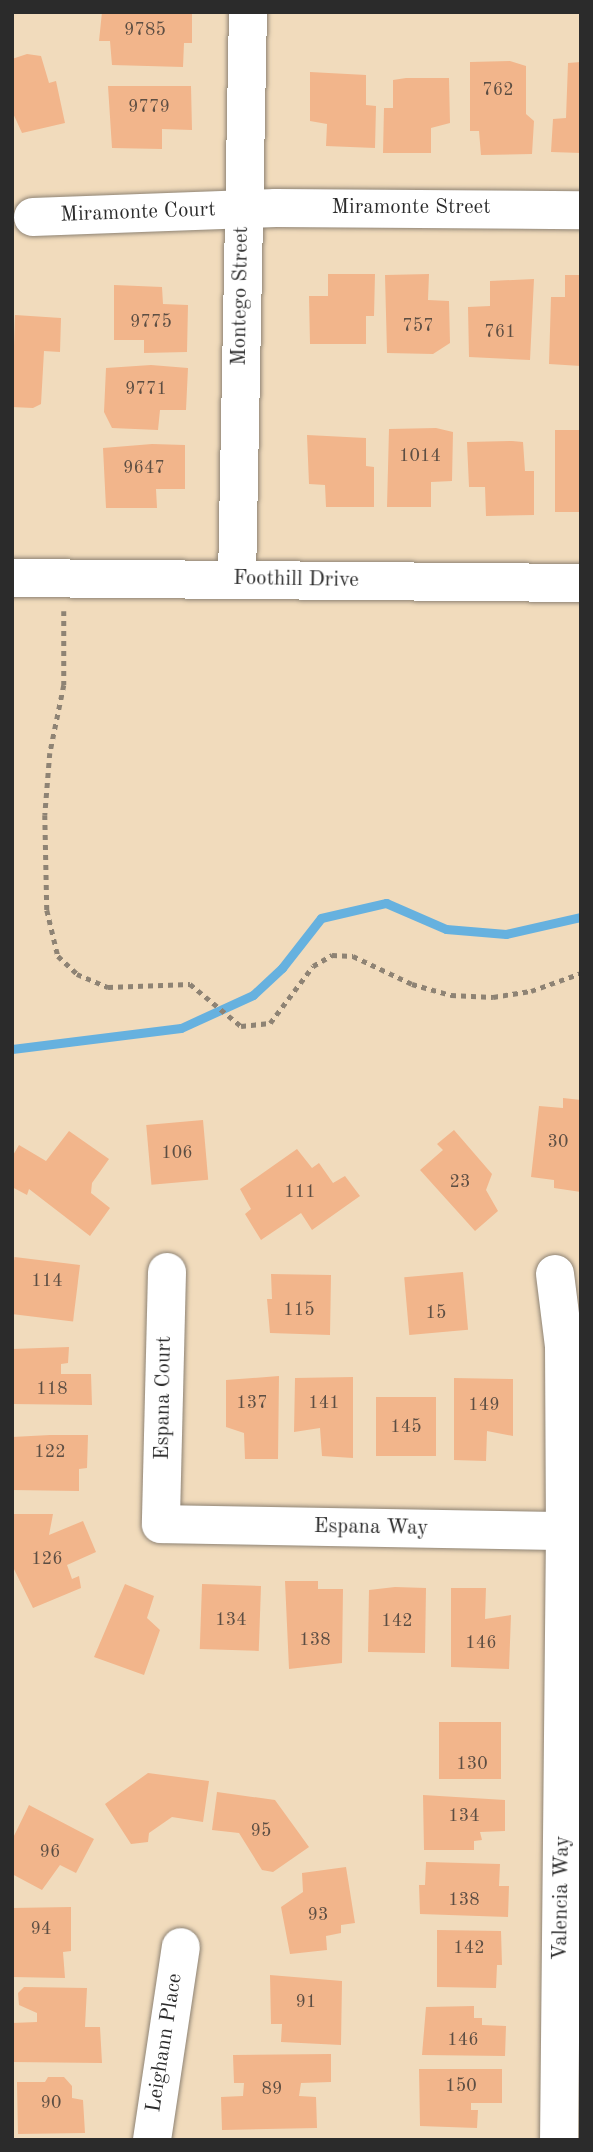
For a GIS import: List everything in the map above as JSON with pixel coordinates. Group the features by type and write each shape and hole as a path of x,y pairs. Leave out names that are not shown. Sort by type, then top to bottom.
{"street":[{"name":"Montego Street","path":"237,579 247,12"},
{"name":"Miramonte Street","path":"242,208 581,210"},
{"name":"Miramonte Court","path":"33,217 242,208"},
{"name":"Foothill Drive","path":"12,578 581,583"},
{"name":"Espana Court","path":"161,1524 167,1272"},
{"name":"Valencia Way","path":"555,1274 564,1346 573,1531 571,1880 559,2140"},
{"name":"Espana Way","path":"161,1524 573,1531"},
{"name":"Leighann Place","path":"152,2140 181,1947"}],"path":[{"path":"63,579 64,685 50,753 45,815 47,910 58,956 77,974 108,987 190,984 241,1026 270,1023 313,966 332,955 353,956 412,984 451,995 493,997 531,991 581,973"}],"building":[{"path":"102,12 192,12 192,43 184,43 183,67 112,65 110,41 99,41"},
{"path":"27,54 41,56 49,83 56,81 65,123 22,133 12,111 12,59"},
{"path":"510,61 526,66 526,114 534,121 532,154 481,155 479,131 470,131 470,62"},
{"path":"581,62 581,153 551,152 553,119 566,118 568,63"},
{"path":"310,72 366,75 366,105 376,106 375,148 326,146 327,124 310,121"},
{"path":"449,78 450,123 431,128 431,153 383,153 384,108 393,108 393,80"},
{"path":"108,86 191,86 192,130 162,129 162,149 112,148"},
{"path":"328,274 375,274 374,316 366,316 366,344 310,344 309,296 328,296"},
{"path":"429,274 428,300 449,301 450,343 433,354 387,353 385,275"},
{"path":"565,275 581,275 581,366 549,364 551,297 565,297"},
{"path":"534,279 530,360 469,357 468,307 490,306 490,281"},
{"path":"114,285 162,287 163,304 188,305 187,352 144,353 144,340 114,340"},
{"path":"15,315 61,318 60,352 44,351 41,404 33,408 12,407"},
{"path":"151,365 188,368 186,410 160,410 158,430 112,428 104,412 106,368"},
{"path":"436,428 453,432 452,481 431,482 431,507 387,507 389,429"},
{"path":"555,430 581,430 581,512 555,512"},
{"path":"307,435 366,438 366,466 374,467 374,507 326,507 325,485 309,484"},
{"path":"467,442 523,442 525,471 534,471 534,515 486,516 485,487 469,487"},
{"path":"152,444 185,445 185,489 156,489 157,508 106,508 103,448"},
{"path":"563,1098 581,1100 581,1192 554,1188 554,1180 531,1177 539,1106 563,1108"},
{"path":"203,1120 208,1180 151,1185 146,1125"},
{"path":"454,1130 492,1174 486,1190 498,1211 475,1231 420,1170 443,1150 437,1144"},
{"path":"69,1131 109,1159 92,1183 91,1193 110,1208 90,1236 29,1189 27,1195 12,1187 12,1157 19,1145 46,1161"},
{"path":"297,1149 312,1168 319,1163 333,1183 345,1176 360,1196 312,1230 301,1213 261,1240 245,1214 251,1209 240,1189"},
{"path":"14,1257 80,1265 73,1322 12,1314"},
{"path":"463,1272 468,1330 409,1335 404,1277"},
{"path":"271,1274 331,1275 330,1335 270,1333 267,1299 272,1299"},
{"path":"69,1347 68,1363 61,1364 61,1374 91,1374 92,1405 12,1404 12,1349"},
{"path":"279,1376 278,1459 245,1459 244,1433 226,1427 226,1380"},
{"path":"353,1377 353,1458 322,1456 320,1428 294,1432 295,1378"},
{"path":"454,1378 513,1379 513,1436 487,1431 486,1461 454,1460"},
{"path":"376,1397 436,1397 436,1456 376,1456"},
{"path":"88,1435 87,1468 79,1469 79,1491 12,1490 12,1437"},
{"path":"12,1514 53,1514 49,1535 83,1521 96,1552 67,1565 72,1579 79,1576 81,1588 33,1608 12,1565"},
{"path":"285,1581 318,1581 318,1589 343,1589 342,1663 289,1669"},
{"path":"125,1584 154,1596 147,1618 160,1630 144,1675 94,1657"},
{"path":"202,1584 261,1586 259,1651 200,1649"},
{"path":"426,1588 425,1653 368,1652 369,1590"},
{"path":"451,1588 486,1588 485,1619 511,1615 509,1669 451,1667"},
{"path":"439,1722 501,1722 501,1779 439,1779"},
{"path":"148,1773 209,1781 203,1822 172,1817 149,1833 148,1842 131,1844 105,1804"},
{"path":"217,1792 275,1800 309,1847 273,1872 262,1870 239,1833 212,1830"},
{"path":"423,1795 505,1800 505,1831 480,1832 482,1840 474,1841 474,1850 424,1850"},
{"path":"29,1805 94,1839 76,1873 60,1865 42,1890 12,1874 12,1840"},
{"path":"426,1862 500,1864 499,1886 509,1886 508,1917 420,1914 419,1885 425,1885"},
{"path":"346,1867 355,1923 341,1925 341,1933 326,1936 327,1950 290,1954 281,1907 303,1892 302,1873"},
{"path":"71,1907 71,1951 63,1952 65,1978 12,1977 12,1908"},
{"path":"437,1930 501,1931 502,1965 497,1965 496,1988 437,1987"},
{"path":"270,1975 342,1981 341,2045 281,2042 282,2024 271,2024"},
{"path":"24,1987 87,1988 85,2027 100,2027 102,2063 12,2062 12,2023 37,2022 37,2013 19,2005 18,1993"},
{"path":"474,2006 474,2018 482,2018 482,2025 506,2026 505,2056 422,2055 426,2007"},
{"path":"331,2054 331,2082 301,2083 299,2096 316,2097 317,2128 222,2130 221,2097 243,2096 244,2083 234,2083 233,2055"},
{"path":"419,2069 502,2069 502,2103 471,2103 471,2110 478,2110 477,2128 420,2126"},
{"path":"48,2077 64,2077 72,2086 72,2098 83,2100 85,2133 18,2134 17,2082 45,2082"}],"waterway":[{"path":"12,1049 181,1028 253,995 282,968 321,918 386,903 446,929 506,934 581,917"}]}
